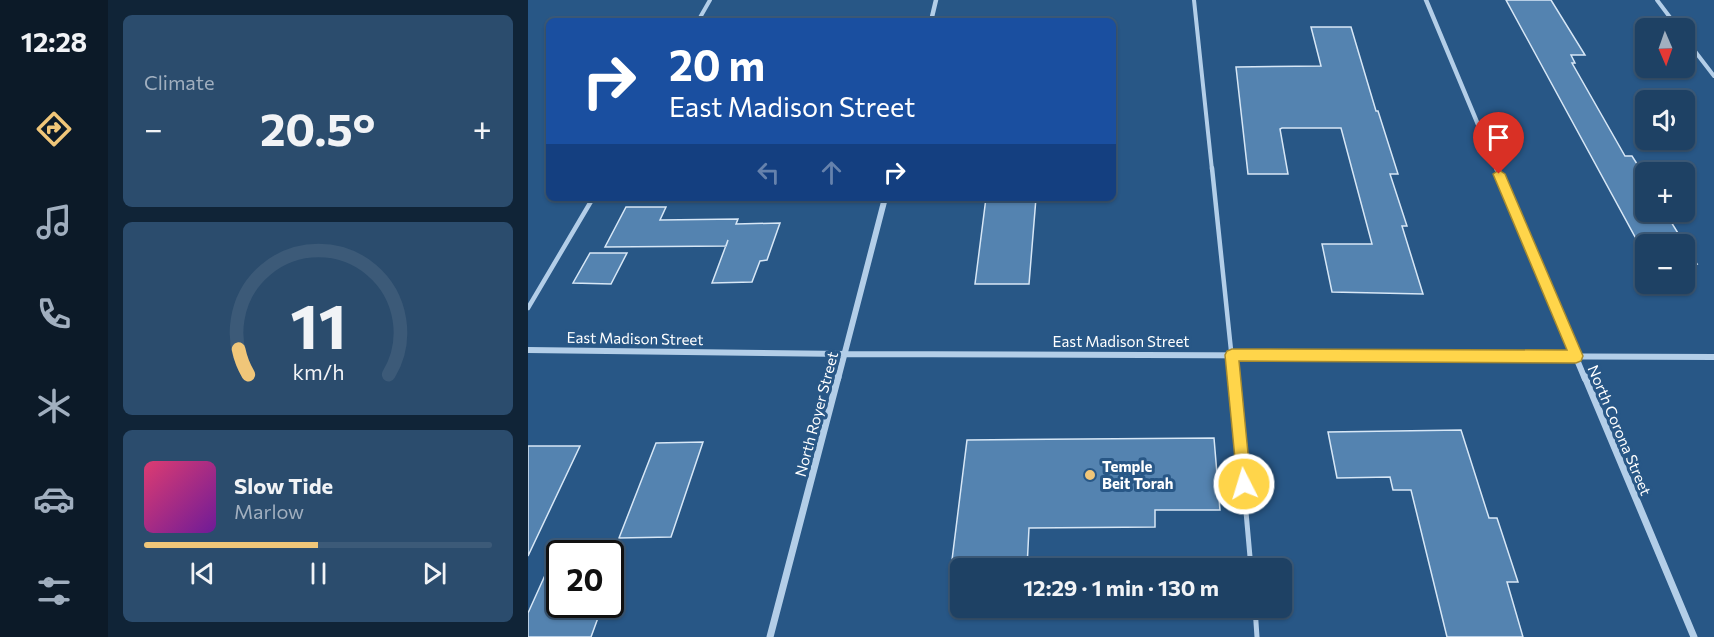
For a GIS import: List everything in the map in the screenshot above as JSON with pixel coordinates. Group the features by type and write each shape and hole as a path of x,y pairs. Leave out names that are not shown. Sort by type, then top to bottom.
{"street":[{"path":"932,18 936,0"},
{"name":"North Corona Street","path":"1426,0 1694,637"},
{"name":"North Royer Street","path":"770,637 884,201"},
{"name":"East Madison Street","path":"528,350 846,354 1714,357"}],"lane":[{"path":"700,18 710,0"},
{"path":"1194,0 1232,355 1250,558"},
{"path":"1657,0 1670,18"},
{"path":"1695,51 1714,76"},
{"path":"528,308 591,201"},
{"path":"1256,618 1257,637"}],"building":[{"path":"1506,0 1551,0 1585,55 1571,55 1575,63 1572,63 1625,156 1632,156 1636,162 1635,222 1671,222 1679,234 1635,234 1635,237"},
{"path":"1311,27 1351,27 1398,174 1390,174 1407,226 1402,226 1423,294 1332,292 1322,244 1372,244 1341,128 1282,128 1280,129 1288,174 1248,174 1236,67 1321,66"},
{"path":"986,201 1036,201 1029,284 975,284"},
{"path":"626,207 666,207 660,220 738,219 736,224 780,223 767,260 760,261 752,282 712,283 726,246 605,247"},
{"path":"590,253 627,253 611,284 573,283"},
{"path":"1461,430 1489,518 1497,518 1518,582 1507,582 1523,637 1447,637 1411,490 1393,490 1390,477 1337,478 1328,432"},
{"name":"Temple Beit Torah","path":"1214,438 1220,510 1155,510 1155,527 1029,528 1028,558 952,558 967,440"},
{"path":"703,442 671,537 619,538 656,443"},
{"path":"528,446 580,446 528,556"},
{"path":"546,573 546,618 598,618 591,637 528,637 528,613"}],"place":[{"name":"Temple Beit Torah","path":"1090,475"}],"route":[{"path":"1244,484 1232,355 1576,356 1499,174"}]}
